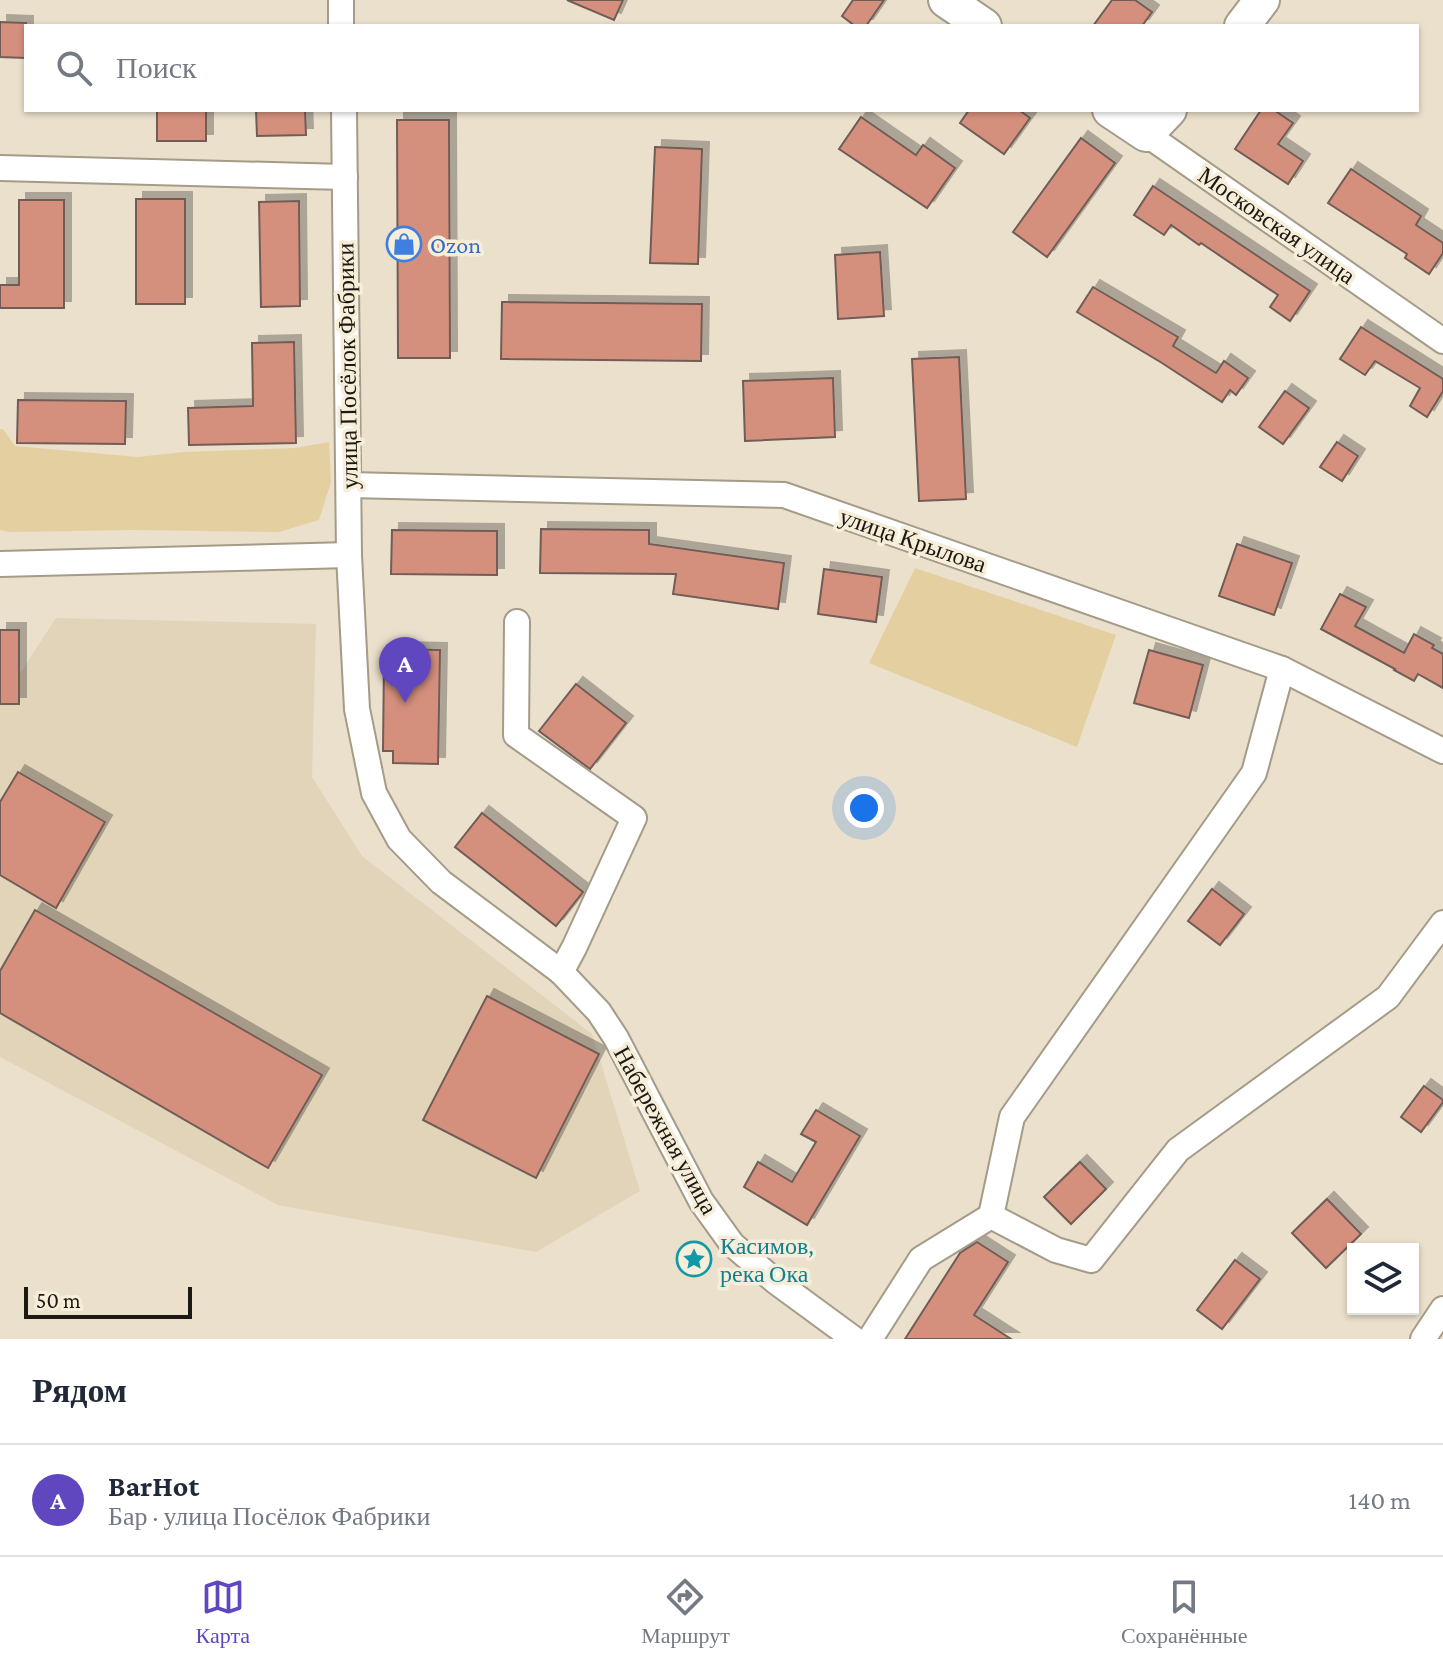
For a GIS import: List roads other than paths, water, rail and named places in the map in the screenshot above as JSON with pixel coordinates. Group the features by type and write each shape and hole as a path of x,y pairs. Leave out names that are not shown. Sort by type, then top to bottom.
{"main road":[{"path":"946,0 981,24"},
{"path":"1244,24 1262,0"},
{"name":"Московская улица","path":"1118,112 1157,122"}],"street":[{"path":"341,0 341,24"},
{"name":"улица Посёлок Фабрики","path":"344,112 349,555 357,709 374,793 399,839 441,882 561,972"},
{"name":"Московская улица","path":"1157,122 1443,341"},
{"path":"0,168 345,177"},
{"name":"улица Крылова","path":"349,485 784,495 1282,669 1443,751"},
{"path":"0,564 349,555"},
{"path":"517,622 516,735 634,818 561,972"},
{"path":"870,1339 921,1259 991,1216 1012,1117 1254,773 1282,669"},
{"path":"991,1216 1056,1250 1091,1260 1178,1150 1388,997 1443,923"},
{"name":"Набережная улица","path":"561,972 599,1012 616,1038 701,1201 732,1244 775,1281 854,1339"},
{"path":"1423,1339 1443,1309"}],"place":[{"name":"Ozon","path":"404,244"},
{"name":"BarHot","path":"405,703"},
{"name":"Касимов, река Ока","path":"694,1259"}]}
